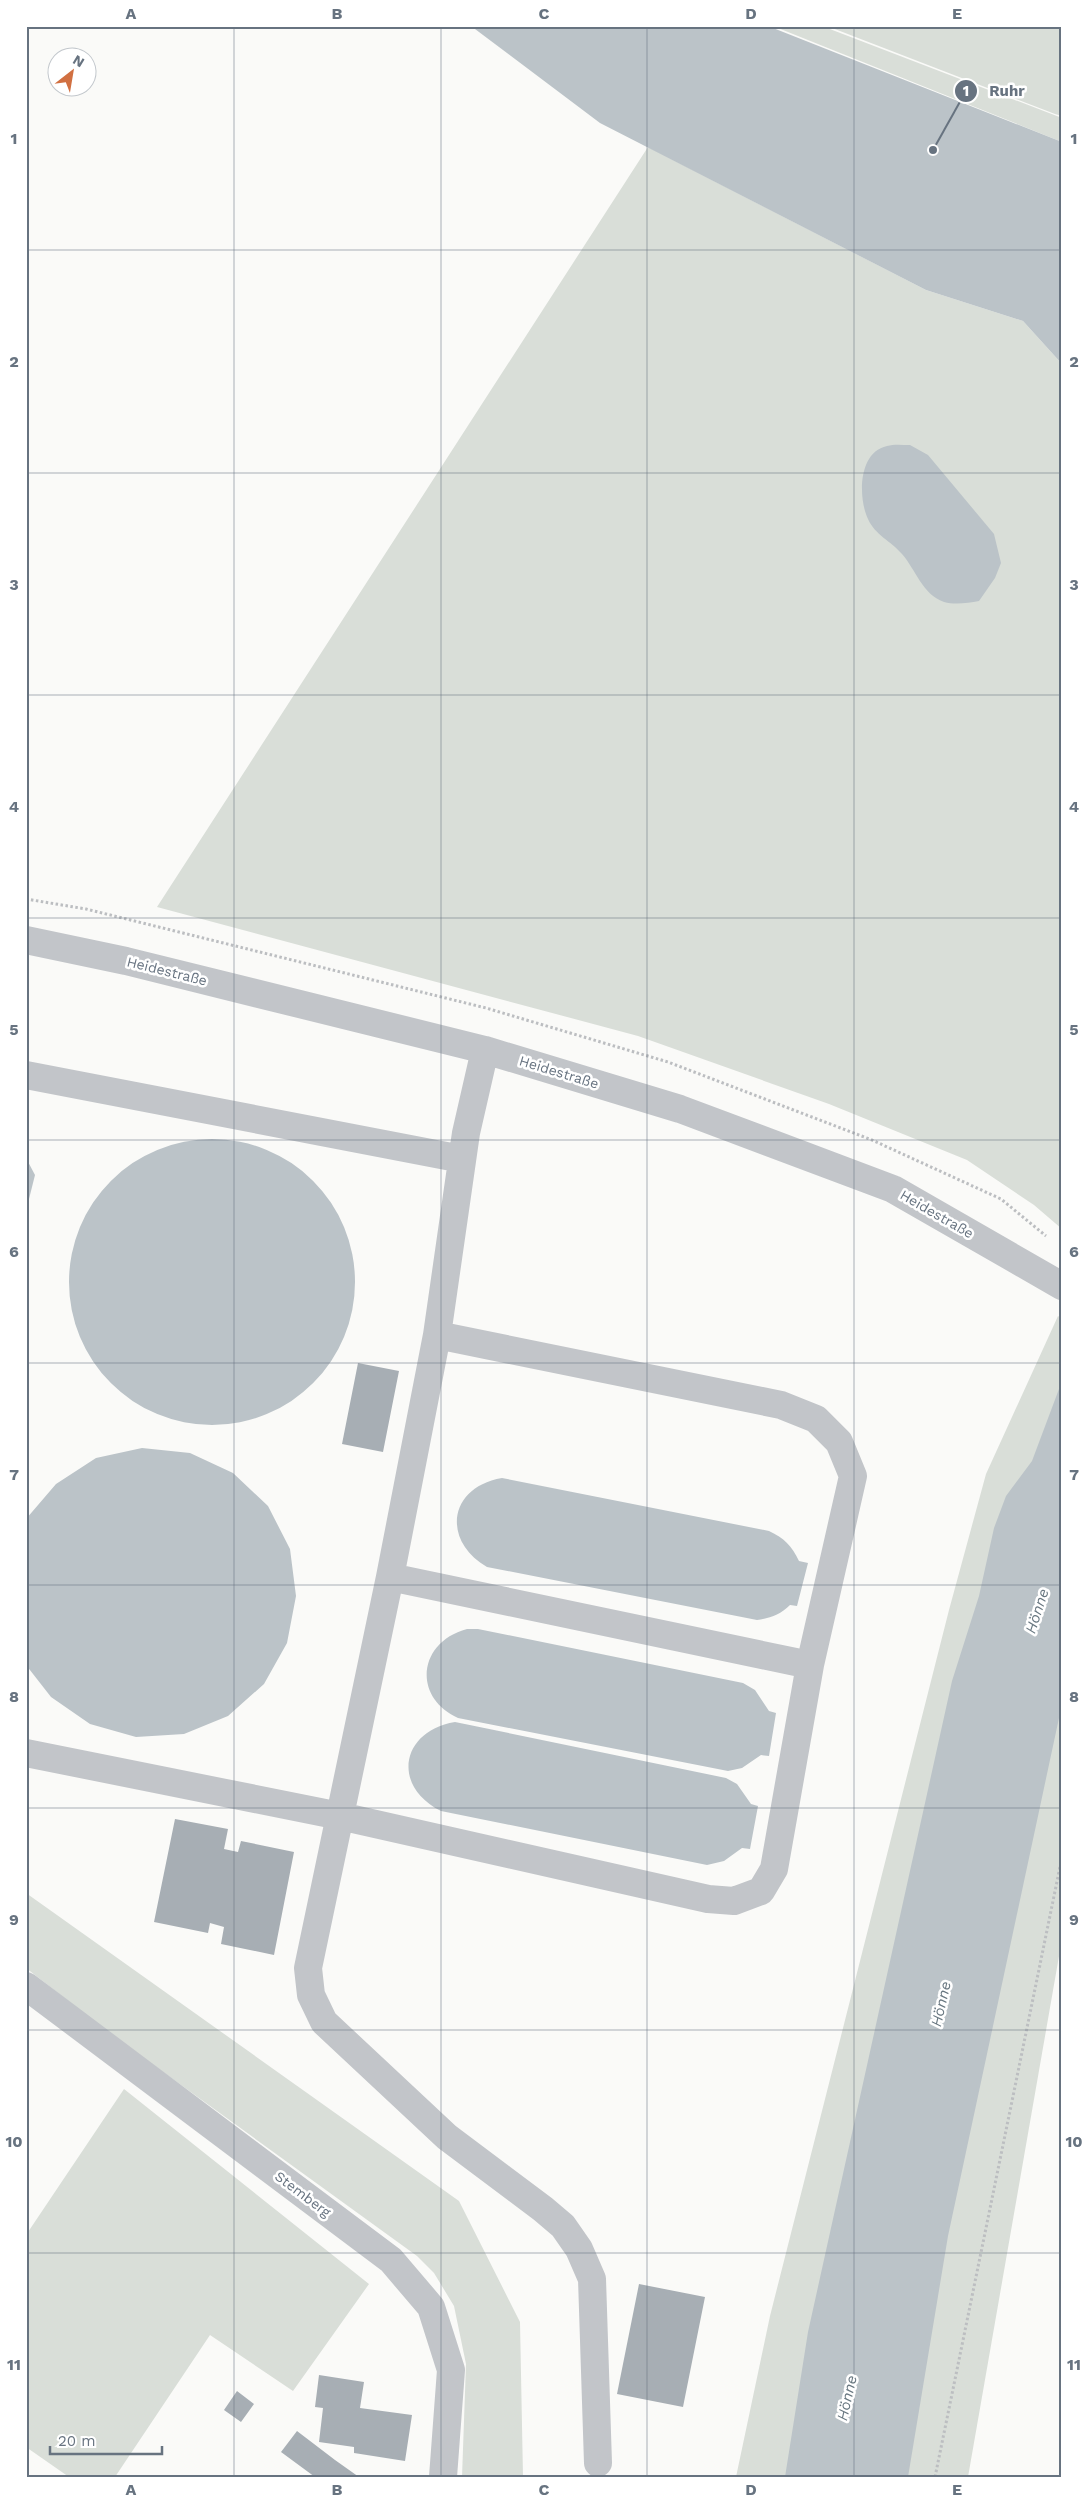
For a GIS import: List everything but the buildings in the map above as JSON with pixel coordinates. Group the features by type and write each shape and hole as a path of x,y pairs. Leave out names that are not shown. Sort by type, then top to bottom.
{"street":[{"name":"Heidestraße","path":"26,940 126,962 485,1050 680,1108 893,1189 1062,1286"},
{"path":"485,1050 462,1159 437,1335 390,1577 308,1968 311,1994 324,2022 447,2137 544,2208 563,2226 579,2249 592,2279 598,2463"},
{"path":"26,1075 462,1159"},
{"path":"26,1753 340,1816 708,1899 734,1901 761,1891 774,1869 810,1665 852,1476 839,1442 816,1419 781,1405 437,1335"},
{"path":"390,1577 810,1665"},
{"name":"Stemberg","path":"26,1986 391,2260 431,2307 451,2370 443,2477"}],"path":[{"path":"935,2477 1062,1857"}],"shaded area":[{"path":"773,26 822,26 1062,118 1062,142"},
{"path":"827,26 1062,26 1062,116 1055,114"},
{"path":"648,147 926,290 1023,321 1062,364 1062,1229 1034,1205 967,1160 829,1104 638,1036 157,907"},
{"path":"1058,1316 1062,1319 1062,1939 968,2477 736,2477 770,2316 949,1610 986,1474"},
{"path":"26,1893 459,2201 520,2322 523,2477 462,2477 466,2364 454,2306 434,2273 417,2256 112,2035 26,1968"},
{"path":"124,2089 369,2284 293,2391 210,2335 115,2477 69,2477 26,2447 26,2235"}],"water":[{"path":"471,26 768,26 1062,142 1062,364 1023,321 926,290 600,123"},
{"path":"910,445 928,455 994,534 1001,563 995,578 979,601 953,603 944,602 936,598 925,588 898,549 879,534 868,519 862,488 863,477 870,457 877,450 887,446"},
{"path":"212,1139 240,1142 267,1150 291,1163 313,1181 331,1203 344,1227 352,1254 355,1282 352,1310 344,1337 331,1361 313,1383 291,1401 267,1414 240,1422 212,1425 184,1422 157,1414 133,1401 111,1383 93,1361 80,1337 72,1310 69,1282 72,1254 80,1227 93,1203 111,1181 133,1163 157,1150 184,1142"},
{"path":"26,1158 35,1175 26,1211"},
{"name":"Hönne","path":"1062,1381 1062,1704 948,2236 908,2477 785,2477 808,2332 952,1681 979,1596 994,1528 1006,1496 1032,1461"},
{"path":"142,1448 190,1453 233,1473 268,1506 290,1549 296,1596 287,1643 264,1684 228,1716 184,1734 136,1737 90,1724 51,1697 26,1665 26,1519 56,1484 96,1458"},
{"path":"502,1478 769,1531 787,1543 799,1561 808,1563 797,1606 790,1605 775,1616 757,1620 487,1567 472,1556 462,1543 457,1516 462,1503 471,1492 484,1483"},
{"path":"467,1629 478,1629 743,1683 755,1690 769,1711 776,1713 769,1756 761,1755 742,1768 728,1771 458,1718 443,1709 433,1697 428,1684 427,1670 430,1657 438,1645 451,1636"},
{"path":"455,1722 726,1778 737,1784 751,1804 758,1806 750,1849 742,1848 724,1861 707,1865 441,1811 425,1800 414,1788 409,1774 409,1760 414,1748 423,1736 437,1727"}],"place":[{"name":"Ruhr","path":"933,150"}]}
